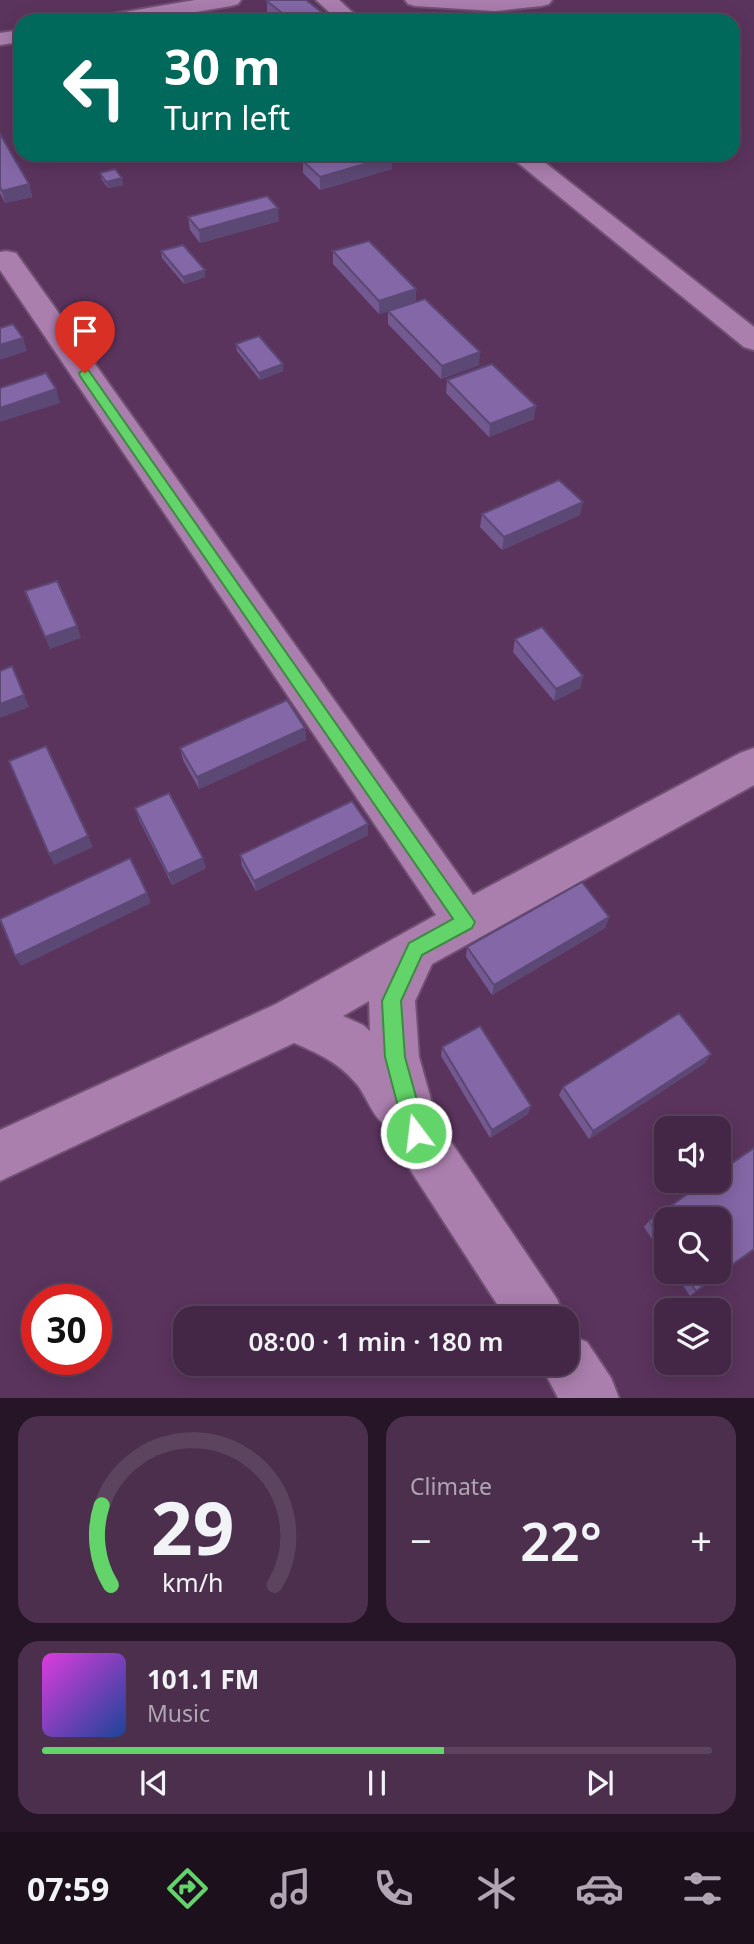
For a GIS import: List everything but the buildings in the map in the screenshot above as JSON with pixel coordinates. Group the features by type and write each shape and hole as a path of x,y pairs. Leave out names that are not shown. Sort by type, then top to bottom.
{"street":[{"path":"148,14 231,0"},
{"path":"326,0 343,14"},
{"path":"415,0 484,6 542,0"},
{"path":"528,161 754,341"},
{"path":"5,259 466,922"},
{"path":"0,1156 293,1020 416,949 754,765"},
{"path":"416,949 392,1001 395,1057 416,1133"},
{"path":"293,1020 346,1041 375,1069 530,1306"},
{"path":"576,1376 590,1398"}],"route":[{"path":"85,373 466,922 416,949 392,1001 395,1057 416,1133"}]}
